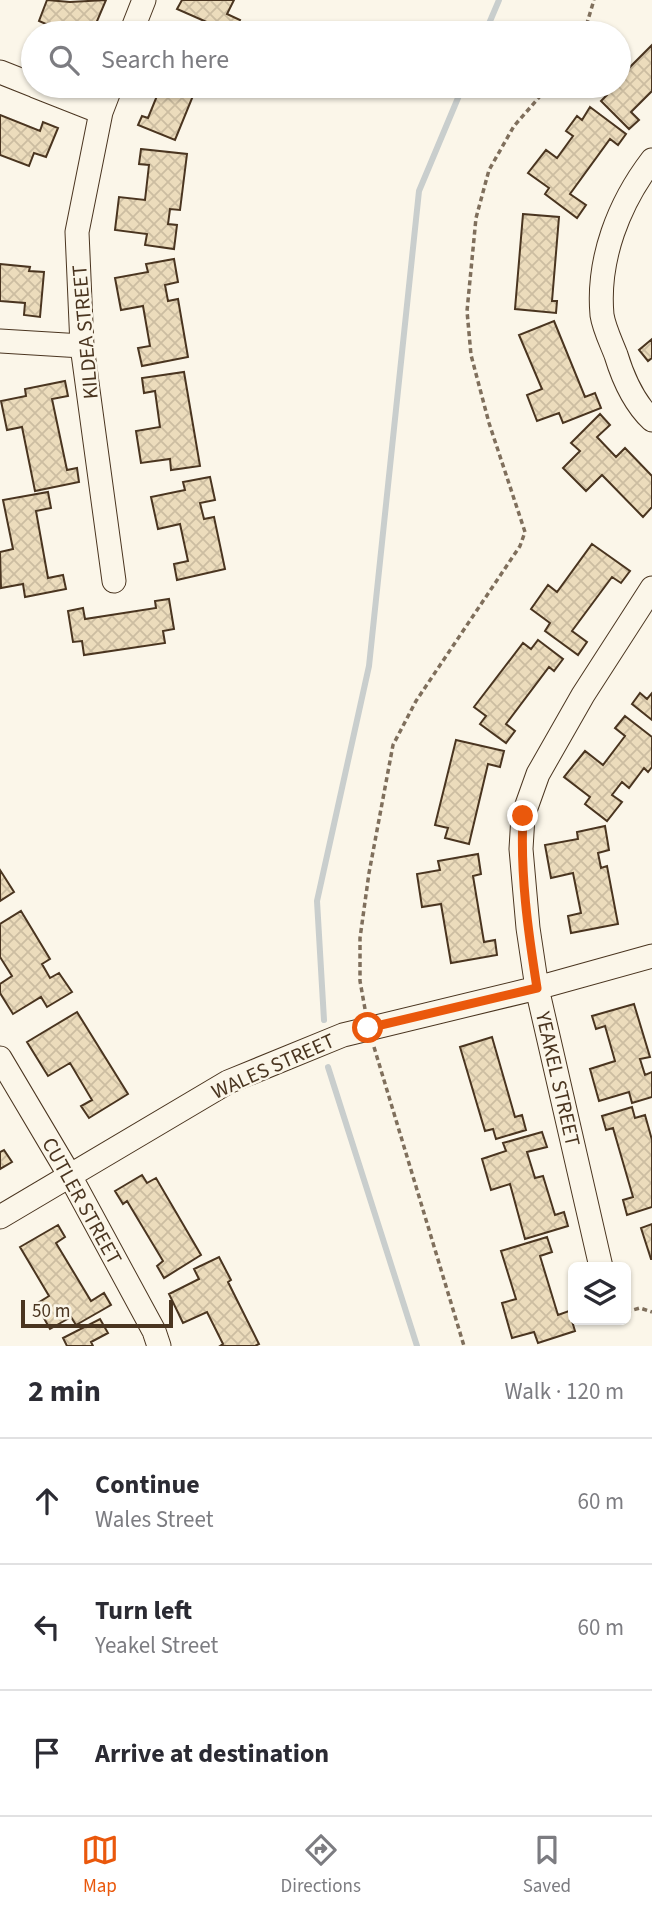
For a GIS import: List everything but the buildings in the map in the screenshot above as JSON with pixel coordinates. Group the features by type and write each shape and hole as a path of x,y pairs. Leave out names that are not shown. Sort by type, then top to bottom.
{"street":[{"path":"136,21 144,0"},
{"path":"0,72 21,80"},
{"path":"66,98 101,112"},
{"name":"KILDEA STREET","path":"106,98 101,112 77,232 82,346 114,581"},
{"path":"652,160 637,179 615,226 601,275 603,317 624,379 652,420"},
{"path":"0,341 82,346"},
{"name":"YEAKEL STREET","path":"600,1262 537,988 523,876 523,816 538,774 583,695 652,588"},
{"name":"WALES STREET","path":"0,1217 228,1082 343,1035 537,988 652,956"},
{"name":"CUTLER STREET","path":"0,1058 69,1176 154,1331 159,1346"}],"path":[{"path":"588,21 594,0"},
{"path":"464,1346 368,1028 360,981 360,938 393,745 416,701 520,546 525,532 489,423 471,355 467,312 476,218 489,170 514,126 538,98"},
{"path":"631,1311 640,1308 652,1312"}],"waterway":[{"path":"490,21 499,0"},
{"path":"324,1020 317,901 369,666 419,191 458,98"},
{"path":"328,1067 417,1346"}],"route":[{"path":"368,1028 537,988 521,849 523,816"}]}
